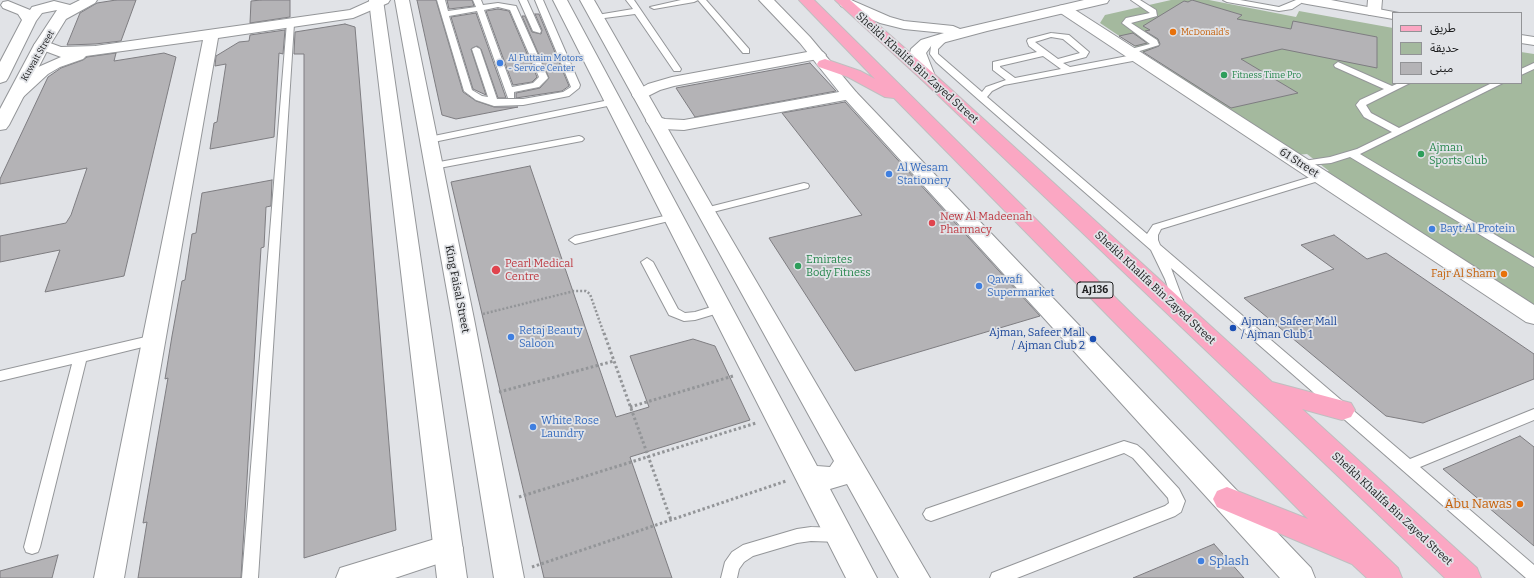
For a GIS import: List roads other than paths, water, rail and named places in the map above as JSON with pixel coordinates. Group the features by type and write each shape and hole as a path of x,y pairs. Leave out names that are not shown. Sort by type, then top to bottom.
{"main road":[{"name":"AJ136","path":"806,0 1127,323 1387,578"},
{"name":"Sheikh Khalifa Bin Zayed Street","path":"844,2 927,76 1466,578"},
{"path":"822,60 854,74 913,106"},
{"path":"1262,388 1342,410"},
{"path":"1227,499 1364,555"}],"street":[{"path":"4,5 46,0"},
{"name":"Kuwait Street","path":"0,125 42,45 61,16 90,0"},
{"name":"King Faisal Street","path":"402,0 463,319 509,576"},
{"path":"560,0 862,578"},
{"path":"766,0 822,60 850,95 1300,578"},
{"path":"927,76 919,57 919,49 926,43 984,27 1102,0"},
{"path":"1307,0 1374,6 1392,15"},
{"path":"844,2 885,20 914,27 948,30 984,27"},
{"path":"4,5 23,10 28,15 29,20"},
{"path":"0,78 29,20 38,10 54,6 65,8 61,16"},
{"path":"42,45 59,52 95,51 353,14 378,6 452,578"},
{"path":"592,9 705,211 915,578"},
{"name":"61 Street","path":"1064,9 1534,316"},
{"path":"109,578 211,35"},
{"path":"1522,39 1534,41"},
{"path":"16,95 48,67 62,60 95,51"},
{"path":"640,95 654,87 672,82 822,60"},
{"path":"655,121 663,124 684,125 850,95"},
{"path":"807,474 815,478 834,478 841,474 846,468 848,460"},
{"path":"351,578 448,548"}],"lane":[{"path":"441,0 445,14 494,103"},
{"path":"523,0 537,31"},
{"path":"466,50 468,91 478,98 494,103 513,103 566,94 575,88 576,85 539,0"},
{"path":"630,0 677,69"},
{"path":"654,7 694,0"},
{"path":"702,0 746,51"},
{"path":"982,98 989,89 995,86 1134,54 1155,45 1154,42 1126,23 1128,20 1154,14 1152,10 1135,0"},
{"path":"1227,0 1279,9 1289,7 1302,0"},
{"path":"445,14 478,4 501,3 510,6 514,10 544,78 536,85 508,90"},
{"path":"478,4 513,103"},
{"path":"592,9 637,11"},
{"path":"250,578 290,24"},
{"path":"1056,62 1083,55 1085,51 1066,37 1055,35 1034,38 1031,41 1032,44 1056,62 1068,70"},
{"path":"945,38 934,48 936,57 1158,251 1534,575"},
{"path":"466,50 493,46"},
{"path":"1013,81 996,68 996,64 1044,53"},
{"path":"1522,63 1534,66"},
{"path":"1338,65 1391,90"},
{"path":"1522,72 1534,66"},
{"path":"1399,132 1371,118 1361,108 1363,102 1404,84"},
{"path":"1301,164 1318,163 1352,154 1497,84"},
{"path":"429,140 614,102"},
{"path":"434,166 579,139"},
{"path":"1352,154 1534,263"},
{"path":"1182,314 1171,278 1152,240 1152,235 1157,227 1162,224 1321,177"},
{"path":"705,211 804,186"},
{"path":"575,240 673,217"},
{"path":"647,262 673,312 684,317 695,316 721,308"},
{"path":"0,376 154,340"},
{"path":"32,547 80,358"},
{"path":"1408,466 1534,414"},
{"path":"931,514 1124,447 1132,449 1138,454 1174,494 1177,501 1176,507 1170,511 998,578"},
{"path":"729,578 731,567 738,557 749,550 797,536 811,534 840,535"}],"place":[{"name":"McDonald's","path":"1173,32"},
{"name":"Al Futtaim Motors - Service Center","path":"500,63"},
{"name":"Fitness Time Pro","path":"1224,75"},
{"name":"Ajman Sports Club","path":"1421,154"},
{"name":"Al Wesam Stationery","path":"889,174"},
{"name":"New Al Madeenah Pharmacy","path":"932,223"},
{"name":"Bayt Al Protein","path":"1432,229"},
{"name":"Emirates Body Fitness","path":"798,266"},
{"name":"Pearl Medical Centre","path":"496,270"},
{"name":"Fajr Al Sham","path":"1504,274"},
{"name":"Qawafi Supermarket","path":"979,286"},
{"name":"Ajman, Safeer Mall / Ajman Club 1","path":"1233,328"},
{"name":"Retaj Beauty Saloon","path":"511,337"},
{"name":"Ajman, Safeer Mall / Ajman Club 2","path":"1093,339"},
{"name":"White Rose Laundry","path":"533,427"},
{"name":"Abu Nawas","path":"1520,504"},
{"name":"Splash","path":"1201,561"}]}
